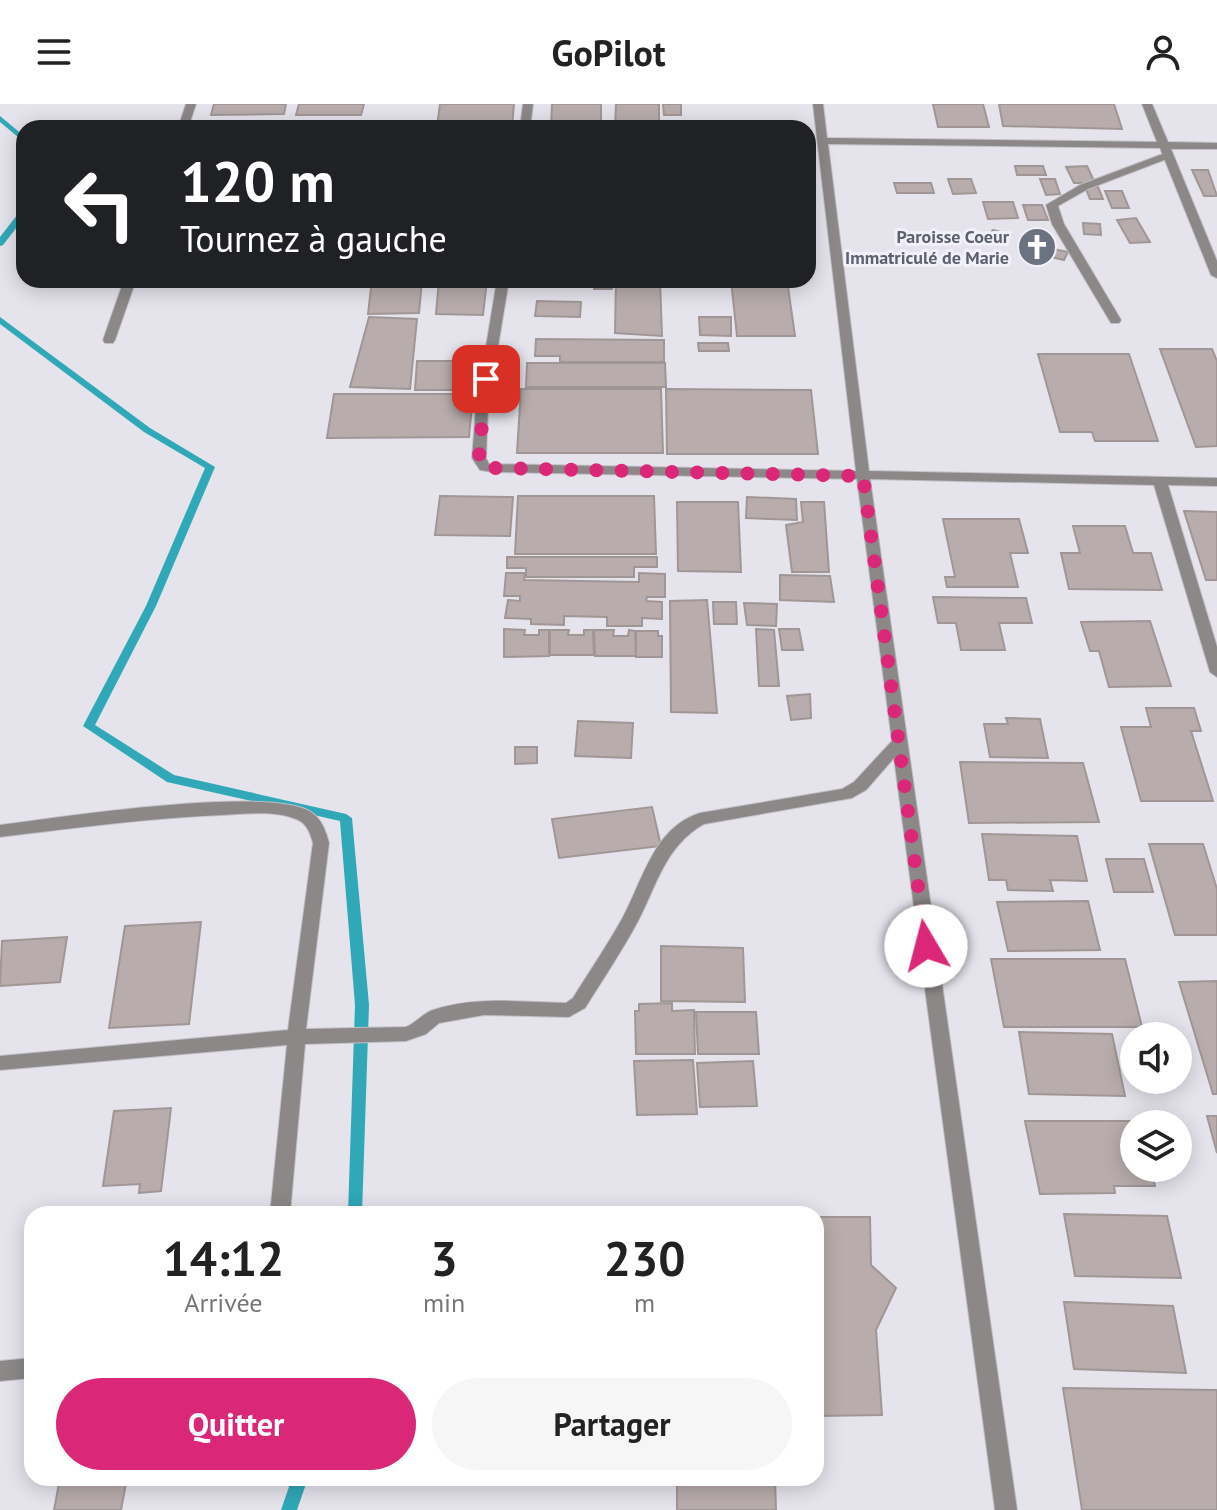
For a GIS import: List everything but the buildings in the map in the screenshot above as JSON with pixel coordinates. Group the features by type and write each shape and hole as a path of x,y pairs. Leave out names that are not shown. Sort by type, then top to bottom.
{"street":[{"path":"818,104 863,476 1006,1510"},
{"path":"1147,104 1217,275"},
{"path":"824,141 1166,150 1217,146"},
{"path":"1115,320 1058,224 1052,205 1166,150"},
{"path":"109,340 127,288"},
{"path":"502,288 482,407 479,458 485,467 501,470 1217,482"},
{"path":"1160,481 1217,672"},
{"path":"0,1063 297,1037 406,1034 420,1029 434,1017 484,1008 569,1010 579,1003 631,917 660,851 684,827 700,819 846,794 860,786 899,743"},
{"path":"0,831 235,808 300,813 315,824 321,843 297,1037 281,1206"},
{"path":"0,1371 24,1369"}],"waterway":[{"path":"0,118 16,133"},
{"path":"0,243 16,222"},
{"path":"0,320 147,430 210,467 151,606 89,726 171,779 346,818 362,1005 355,1206"},
{"path":"289,1510 297,1486"}],"place":[{"name":"Paroisse Coeur Immatriculé de Marie","path":"1037,247"}],"route":[{"path":"486,379 479,458 485,467 501,470 863,476 926,946"}]}
